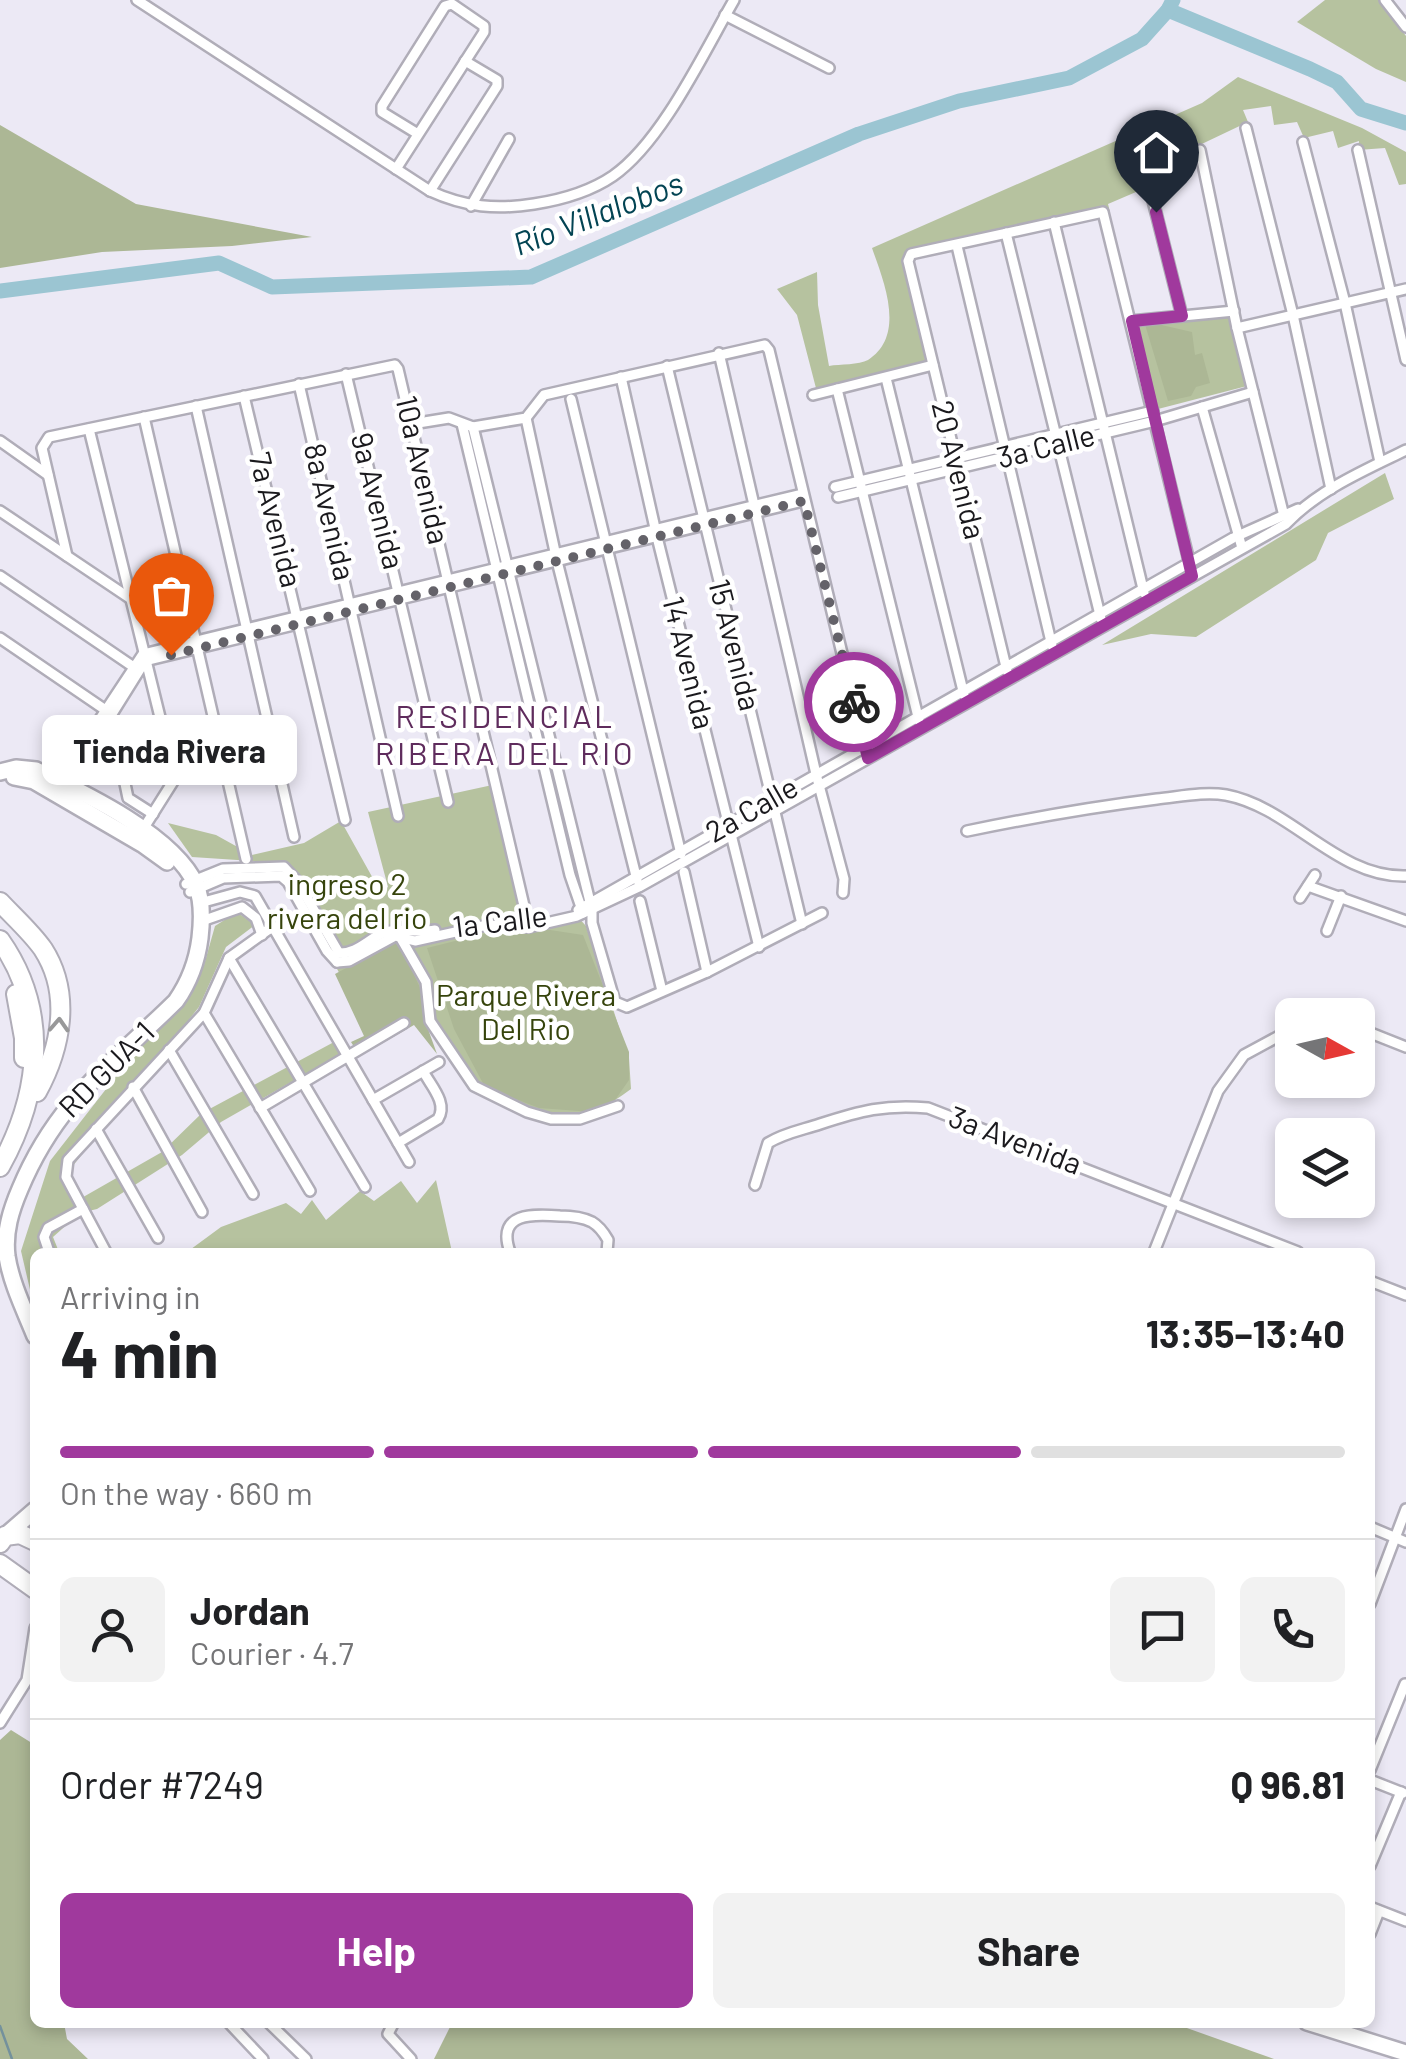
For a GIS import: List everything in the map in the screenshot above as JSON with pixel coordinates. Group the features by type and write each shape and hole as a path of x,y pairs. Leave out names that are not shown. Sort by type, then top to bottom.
{"highway":[{"path":"0,902 40,945 49,960 60,1001 58,1043 49,1070 0,1166"},
{"path":"0,940 30,1000 36,1036 35,1072 24,1114"},
{"path":"0,957 18,1001 24,1038 23,1068 15,1105 0,1142"},
{"path":"2,1539 20,1534 30,1539"},
{"path":"0,1561 30,1582"},
{"path":"0,1580 30,1597"}],"main road":[{"path":"0,772 26,768 146,830 169,851 193,890"},
{"path":"0,780 25,778 41,785 64,787 104,822 155,852 193,890"},
{"path":"104,822 146,830"},
{"name":"RD GUA-1","path":"30,1322 7,1257 8,1223 15,1201 32,1159 81,1088 176,1001 187,986 196,964 202,921 193,890"},
{"path":"2,1539 30,1515"},
{"path":"1338,2028 1406,2053"}],"street":[{"path":"136,0 430,191 471,206 504,209 556,201 612,177 657,129 734,0"},
{"path":"1385,0 1406,27"},
{"path":"396,169 484,32 484,26 448,4 382,106 382,112 418,134"},
{"path":"725,15 830,68"},
{"path":"430,191 497,86 497,80 465,61"},
{"path":"1246,128 1294,315 1331,489"},
{"path":"471,206 508,139"},
{"path":"1303,142 1345,303 1380,462"},
{"path":"1200,150 1237,328 1285,519"},
{"path":"1358,150 1406,360"},
{"path":"1147,177 1182,316"},
{"path":"1054,654 957,246 1098,211 1106,216 1191,571"},
{"path":"1054,222 1145,596"},
{"path":"1006,233 1101,620"},
{"name":"20 Avenida","path":"957,246 911,254 908,261 1008,673"},
{"path":"1237,328 1406,289"},
{"path":"1132,321 1234,311"},
{"path":"412,424 450,418 468,425 526,418 544,395 760,343 769,350 868,758"},
{"path":"719,354 844,879 842,893"},
{"path":"813,395 933,365"},
{"name":"15 Avenida","path":"667,366 802,924"},
{"name":"10a Avenida","path":"346,374 398,368 529,924"},
{"path":"67,556 42,448 44,442 346,374"},
{"name":"9a Avenida","path":"346,374 448,802"},
{"name":"14 Avenida","path":"621,377 759,947"},
{"path":"886,378 966,704"},
{"name":"8a Avenida","path":"300,384 398,816"},
{"path":"836,389 921,729"},
{"name":"3a Calle","path":"837,492 1253,392"},
{"name":"7a Avenida","path":"244,396 345,820"},
{"path":"571,400 707,972"},
{"path":"196,406 294,836"},
{"path":"1202,407 1242,548"},
{"path":"144,417 246,859"},
{"path":"526,418 637,882"},
{"path":"468,425 582,911 592,923 615,1002 627,1007 759,947 822,913"},
{"path":"89,429 131,600 140,663 175,777 146,830"},
{"path":"0,441 48,475"},
{"name":"2a Calle","path":"582,911 732,835 966,704 1051,641 1101,620 1242,548 1331,489 1406,450"},
{"path":"64,787 140,663 196,645 803,498"},
{"path":"0,511 131,600"},
{"name":"2a Calle","path":"1191,571 1238,536 1285,519"},
{"path":"0,576 140,663"},
{"name":"2a Calle","path":"683,862 728,822 964,692 1054,654 1101,620"},
{"path":"0,638 108,713 128,798 153,814"},
{"path":"967,831 1070,809 1192,795 1226,795 1260,808 1373,873 1406,876"},
{"path":"1300,898 1314,875"},
{"name":"1a Calle","path":"193,890 223,878 281,876 295,893 326,950 349,961 398,933 417,934 486,920 529,924 582,911"},
{"path":"1308,886 1406,921"},
{"path":"193,890 247,892 255,896 409,1162"},
{"path":"1328,931 1340,896"},
{"path":"640,900 662,991"},
{"path":"202,921 242,907 256,918 262,935"},
{"path":"104,1248 66,1178 71,1155 204,1013 229,958 272,927"},
{"path":"398,933 426,982 430,1020 474,1086 527,1112 552,1119 580,1119 618,1106"},
{"path":"229,958 365,1187"},
{"path":"204,1013 310,1191"},
{"path":"260,1108 404,1023"},
{"path":"1375,1035 1406,1047"},
{"path":"1156,1248 1218,1091 1244,1056 1275,1039"},
{"path":"169,1050 253,1194"},
{"path":"373,1100 439,1062"},
{"path":"398,1142 438,1119 442,1112 423,1071"},
{"path":"133,1087 202,1212"},
{"name":"3a Avenida","path":"756,1185 768,1143 780,1135 864,1109 894,1105 941,1113 1288,1248"},
{"path":"96,1130 158,1238"},
{"path":"48,1248 44,1237 48,1228 82,1209"},
{"path":"509,1248 510,1228 520,1216 529,1213 579,1217 592,1222 608,1240 607,1248"},
{"path":"1375,1283 1406,1295"},
{"path":"1375,1590 1406,1509"},
{"path":"1375,1529 1406,1542"},
{"path":"0,1723 30,1684"},
{"path":"1375,1758 1405,1684"},
{"path":"1375,1782 1403,1792 1375,1843"},
{"path":"1375,1909 1406,1921"},
{"path":"234,2028 263,2059"},
{"path":"274,2028 306,2059"},
{"path":"391,2028 388,2034 410,2059"}],"green space":[{"path":"1325,0 1379,0 1406,36 1406,82 1376,69 1297,22"},
{"path":"1238,77 1362,128 1406,152 1406,184 1399,185 1385,148 1358,150 1359,141 1338,148 1333,131 1304,138 1297,122 1274,125 1271,106 1243,110 1248,122 1145,171 1143,189 1108,204 1110,212 904,257 926,364 817,392 797,315 777,289 817,272 818,305 829,366 868,360 880,349 889,322 886,291 872,248 1202,103"},
{"path":"0,125 136,204 312,237 232,246 102,252 0,268"},
{"path":"1234,312 1247,386 1158,409 1138,323"},
{"path":"1144,321 1192,332 1195,355 1202,353 1210,383 1196,387 1191,396 1168,401"},
{"path":"1385,473 1394,499 1328,533 1316,560 1196,637 1151,634 1102,645"},
{"name":"Parque Rivera Del Rio","path":"497,784 527,928 577,916 586,926 629,1058 631,1089 581,1115 565,1117 532,1111 467,1077 446,1051 428,1006 371,1033 281,863 192,857 168,823 216,835 252,855 304,843 341,821 380,891 388,887 368,812"},
{"path":"237,912 255,925 226,947 199,1007 68,1172 78,1200 162,1152 202,1113 334,1042 344,1052 221,1122 182,1155 97,1209 80,1213 53,1237 57,1248 30,1248 30,1290 21,1251 50,1161 138,1048 174,1012 204,965 215,926"},
{"path":"537,928 583,935 629,1052 629,1080 606,1113 539,1108 485,1087 454,1029 427,948 495,931"},
{"path":"398,940 428,1005 428,1029 437,1054 414,1025 360,1056 351,1042 364,1036 335,974"},
{"path":"436,1180 451,1248 192,1248 221,1227 286,1203 301,1214 312,1200 326,1220 360,1191 374,1201 401,1181 417,1203"},
{"path":"11,1730 30,1742 30,2028 65,2028 67,2039 88,2059 0,2059 0,1740"},
{"path":"450,2028 1187,2028 1274,2059 434,2059"}],"waterway":[{"name":"Río Villalobos","path":"0,291 219,263 272,287 531,277 859,134 959,101 1069,78 1142,39 1173,0"},
{"path":"1168,10 1310,69 1337,82 1361,109 1406,123"},
{"path":"0,2026 12,2059"}],"way so far":[{"path":"171,655 804,501 854,702"}],"place":[{"name":"Tienda Rivera","path":"171,655"}],"district":[{"name":"RESIDENCIAL RIBERA DEL RIO","path":"505,736"}],"route":[{"path":"854,702 868,758 1192,576 1132,321 1182,316 1156,212"}],"park label":[{"name":"ingreso 2 rivera del rio","path":"347,902"}]}
